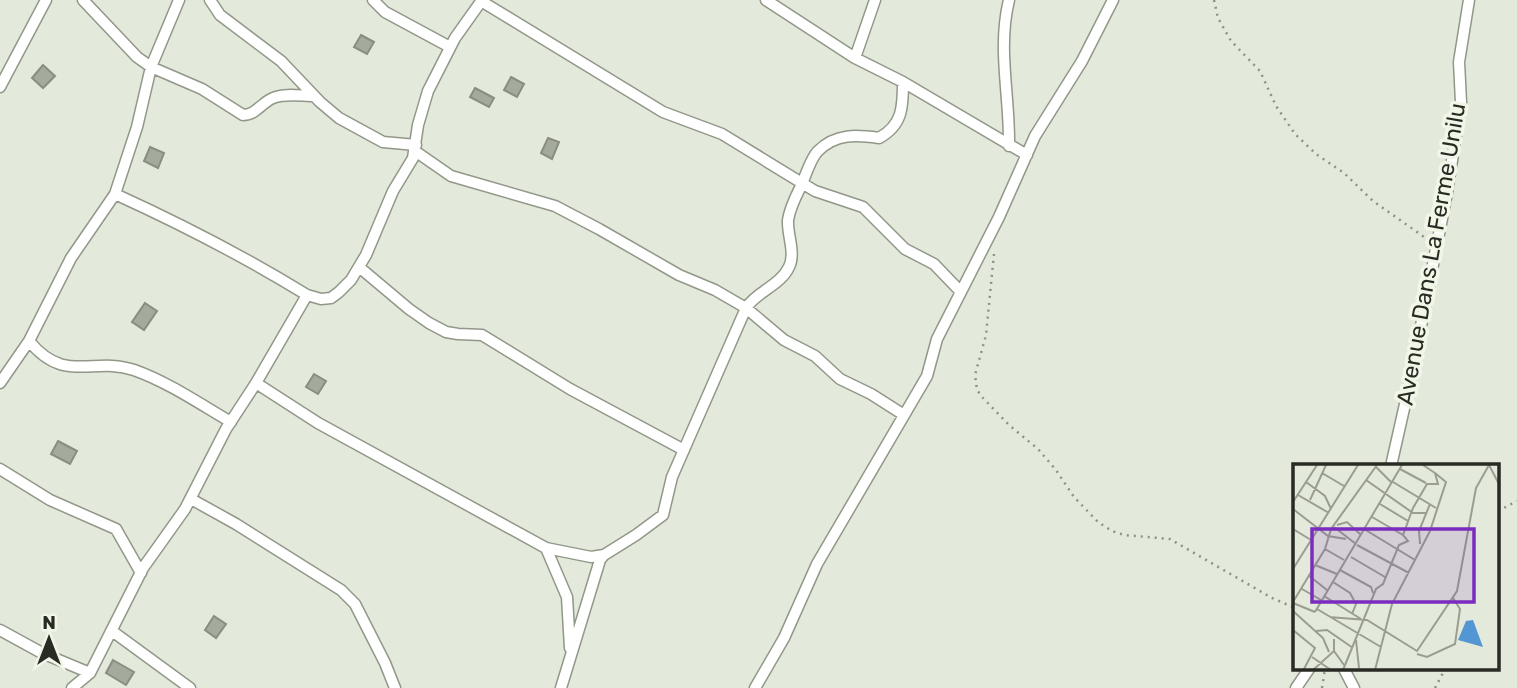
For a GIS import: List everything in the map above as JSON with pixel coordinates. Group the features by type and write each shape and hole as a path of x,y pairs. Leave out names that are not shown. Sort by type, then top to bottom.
{"street":[{"path":"0,86 46,0"},
{"path":"82,0 150,67 202,89 243,115 250,115 276,97 314,96"},
{"path":"0,383 29,341 71,258 115,194 137,127 150,67 179,0"},
{"path":"210,0 219,15 281,61 314,96 340,118 372,138 415,148 451,176 555,206 668,270 715,290 746,308 784,340 815,356 840,379 871,394 904,415"},
{"path":"373,0 385,12 450,47"},
{"path":"115,194 251,260 307,295 321,299 331,298 351,280 359,267 393,191 413,158 418,125 428,91 450,47 482,0 663,112 722,134 825,195 863,207 905,249 934,264 960,291"},
{"path":"766,0 855,58 904,82 1027,155"},
{"path":"868,0 868,21"},
{"path":"855,58 875,0"},
{"path":"1009,0 1004,23 1003,60 1009,109 1009,146"},
{"path":"755,688 783,638 817,564 926,376 937,339 999,217 1035,136 1082,61 1113,0"},
{"name":"Avenue Dans La Ferme Unilu","path":"1391,464 1410,382 1461,102 1459,62 1469,0"},
{"path":"256,383 318,423 546,548 591,557 604,555 663,515 672,477 746,308 751,300 783,276 789,267 792,249 788,219 817,151 846,135 878,138 895,126 902,114 904,82"},
{"path":"359,267 429,323 446,332 482,334 570,389 684,450"},
{"path":"72,688 90,673 141,573 191,499 231,422 307,295"},
{"path":"29,341 37,351 66,366 114,366 134,370 231,422"},
{"path":"0,469 50,500 116,529 141,573"},
{"path":"191,499 341,590 355,604 385,663 394,688"},
{"path":"546,548 567,597 571,658"},
{"path":"561,688 594,577 604,555"},
{"path":"0,630 42,653 90,673"},
{"path":"112,631 191,688"},
{"path":"1296,688 1308,670"},
{"path":"1345,670 1354,688"}],"path":[{"path":"1214,0 1218,18 1231,41 1261,71 1276,106 1295,134 1316,154 1344,173 1373,201 1436,246"},
{"path":"994,254 986,335 975,376 983,398 1009,425 1038,449 1074,497 1098,522 1112,531 1124,534 1170,539 1232,572 1272,598 1293,607"},
{"path":"1500,510 1517,501"},
{"path":"1322,688 1325,670"},
{"path":"1435,688 1444,670"}],"building":[{"path":"361,35 374,42 367,54 354,47"},
{"path":"43,65 55,76 43,88 32,78"},
{"path":"511,77 524,84 517,97 504,90"},
{"path":"475,88 494,98 489,107 470,97"},
{"path":"548,138 559,142 552,159 541,153"},
{"path":"150,147 164,153 158,168 144,161"},
{"path":"145,303 157,311 144,330 132,322"},
{"path":"314,374 326,381 318,394 306,387"},
{"path":"58,441 77,451 70,464 51,454"},
{"path":"214,616 226,624 216,638 205,630"},
{"path":"113,660 134,672 126,685 106,673"}]}
